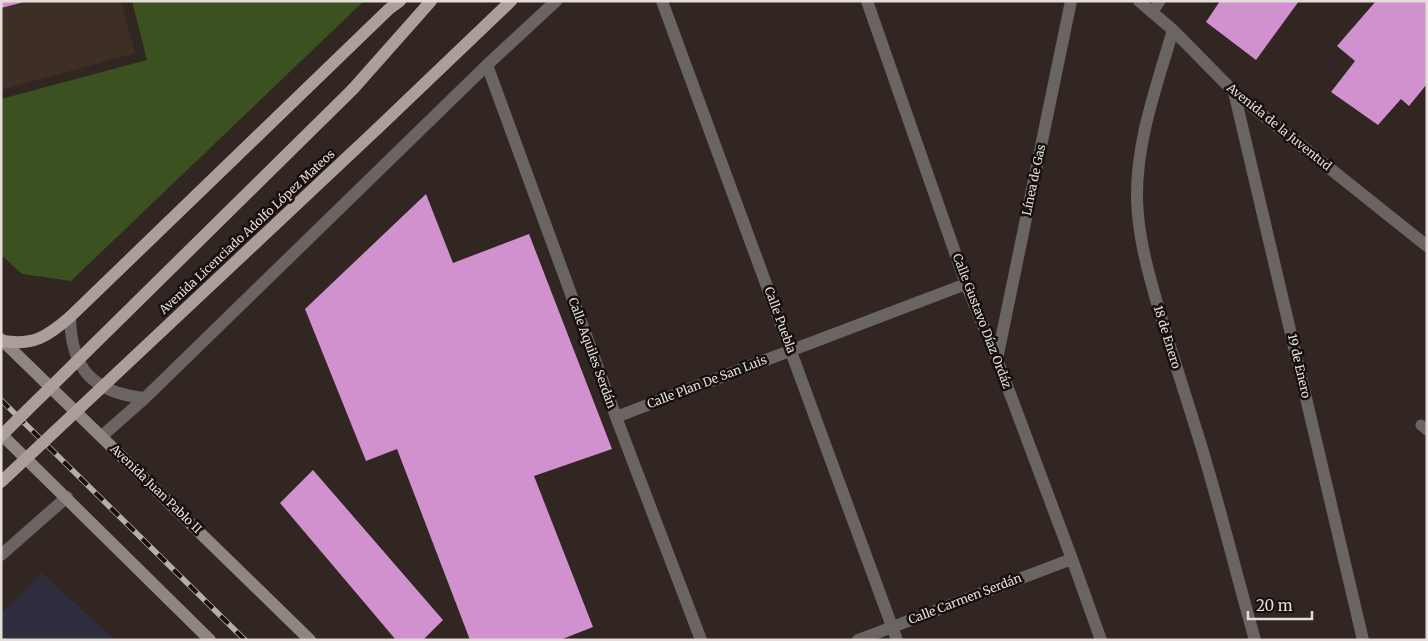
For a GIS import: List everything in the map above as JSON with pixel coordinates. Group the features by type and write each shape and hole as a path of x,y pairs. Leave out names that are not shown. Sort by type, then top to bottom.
{"main road":[{"path":"2,340 18,344 40,339 53,332 382,16 400,1"},
{"name":"Avenida Licenciado Adolfo López Mateos","path":"1,435 353,89 431,1"},
{"name":"Avenida Licenciado Adolfo López Mateos","path":"1,482 377,129 510,1"},
{"name":"Avenida Juan Pablo II","path":"2,340 310,640"},
{"path":"1,435 67,497 210,640"}],"street":[{"path":"102,436 145,398 487,65 556,1"},
{"name":"Calle Puebla","path":"662,1 897,640"},
{"name":"Calle Gustavo Díaz Ordáz","path":"867,1 966,284 997,359 1101,640"},
{"name":"Línea de Gas","path":"997,359 1071,1"},
{"name":"Avenida de la Juventud","path":"1138,1 1172,30 1234,92 1427,246"},
{"name":"18 de Enero","path":"1172,30 1149,110 1139,163 1137,199 1139,232 1144,258 1165,332 1197,432 1255,640"},
{"name":"Calle Aquiles Serdán","path":"487,65 616,416 701,640"},
{"name":"19 de Enero","path":"1234,92 1363,640"},
{"name":"Calle Plan De San Luis","path":"616,416 966,284"},
{"path":"70,317 71,338 76,358 88,375 104,388 124,396 145,398"},
{"path":"1,555 67,497"},
{"name":"Calle Carmen Serdán","path":"858,640 1072,558"}],"lane":[{"path":"1152,13 1160,1"}],"shaded area":[{"path":"1,1 121,1 135,53 1,90"},
{"path":"42,573 115,640 1,640 1,614"}],"green space":[{"path":"132,1 364,1 71,281 22,274 1,255 1,99 147,60"}],"building":[{"path":"1,1 24,1 24,2 1,8"},
{"path":"1220,1 1299,1 1256,60 1206,22"},
{"path":"1376,1 1427,1 1427,84 1409,106 1401,99 1378,125 1331,92 1355,61 1337,46"},
{"path":"426,194 453,263 529,234 612,449 534,476 593,627 560,640 470,640 397,449 366,461 305,309"},
{"path":"313,470 443,620 423,640 396,640 280,503"}],"railway":[{"path":"1,400 245,640"}]}
